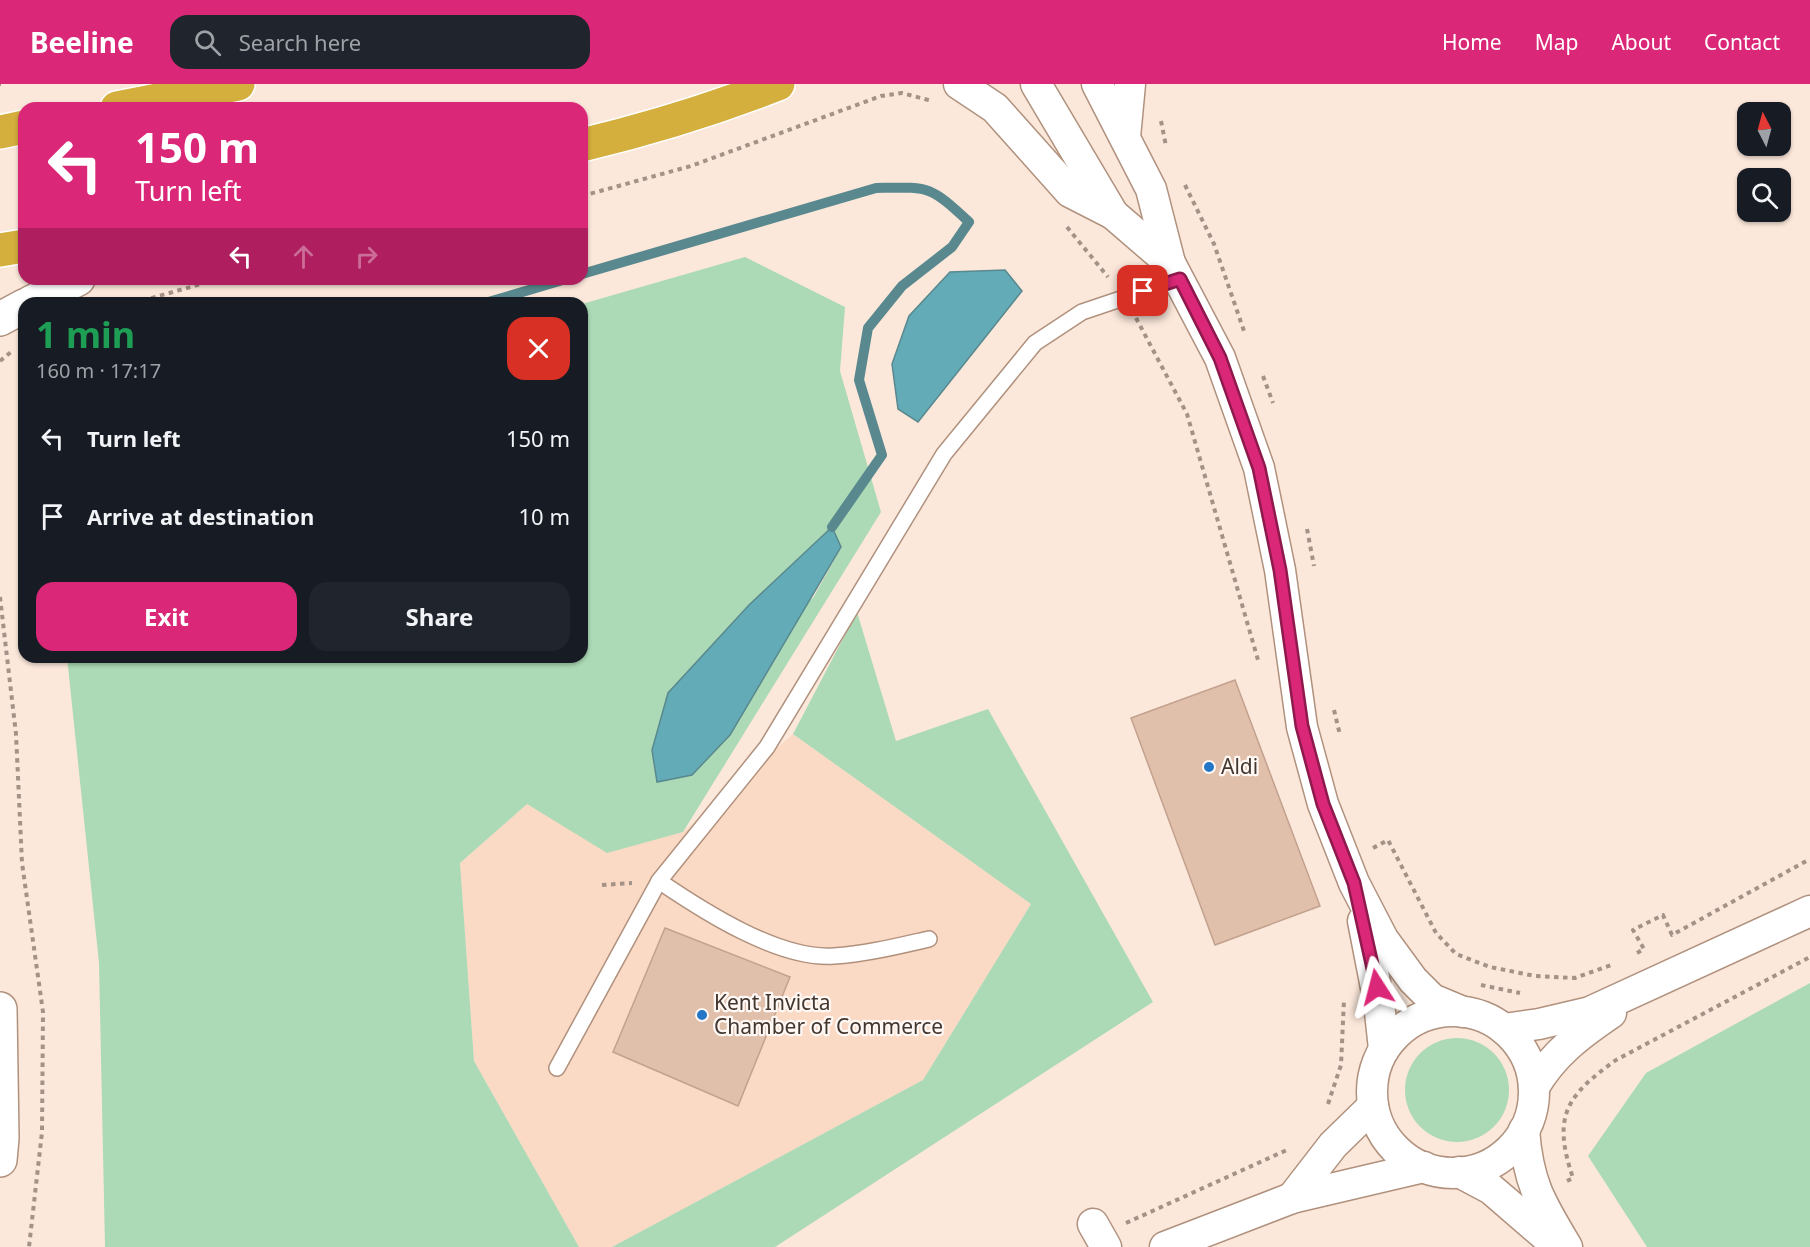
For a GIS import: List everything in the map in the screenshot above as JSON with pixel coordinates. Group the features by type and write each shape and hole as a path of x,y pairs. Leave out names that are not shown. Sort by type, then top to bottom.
{"highway":[{"path":"147,102 238,84"},
{"path":"588,143 697,114 778,84"},
{"path":"0,132 18,128"},
{"path":"0,250 18,247"}],"street":[{"path":"1036,84 1113,214"},
{"path":"1097,84 1151,189 1175,271 1220,358 1259,468 1280,570 1302,726 1323,804 1354,883 1383,939 1413,980 1432,999 1462,1012"},
{"path":"1125,136 1130,84"},
{"path":"950,94 995,108 1070,192 1113,214 1175,271"},
{"path":"42,297 66,285"},
{"path":"0,319 18,309"},
{"path":"1354,883 1371,956 1384,1049"},
{"path":"1504,1029 1539,1024 1590,1012 1654,985 1810,911"},
{"path":"1534,1086 1547,1064 1569,1043 1654,985"},
{"path":"0,1010 2,1138 0,1160"},
{"path":"1444,1011 1462,1012 1477,1014 1504,1029 1525,1055 1534,1086 1533,1101 1524,1130 1513,1146 1497,1160 1479,1168 1459,1172 1441,1172 1406,1158 1390,1144 1379,1126 1373,1106 1372,1087 1376,1067 1384,1049 1409,1023 1444,1011"},
{"path":"1292,1198 1333,1145 1373,1106"},
{"path":"1524,1130 1526,1159 1536,1193 1567,1247"},
{"path":"1165,1247 1292,1198 1424,1167"},
{"path":"1459,1172 1491,1189 1559,1247"}],"lane":[{"path":"557,1068 659,881 767,747 944,454 1035,342 1082,312 1124,297 1175,271"},
{"path":"659,881 709,915 791,951 832,957 929,939"}],"path":[{"path":"588,194 691,166 881,96 902,93 917,96 950,94"},
{"path":"1062,221 1124,297 1187,414 1240,604 1260,665"},
{"path":"155,297 198,285"},
{"path":"0,361 6,354"},
{"path":"0,597 16,734 22,863 43,1012 42,1132 29,1247"},
{"path":"1378,857 1374,848 1388,840 1436,933 1456,954 1490,967 1535,976 1575,978 1619,961"},
{"path":"1627,957 1644,949 1633,930 1663,915 1672,935 1810,860"},
{"path":"1574,1178 1564,1144 1563,1125 1568,1106 1588,1080 1616,1060 1810,957"},
{"path":"1479,984 1523,993"},
{"path":"1328,1105 1341,1065 1345,988"},
{"path":"1100,1235 1297,1145"}],"shaded area":[{"path":"793,734 1031,904 923,1080 612,1247 579,1247 474,1061 460,863 527,804 607,852 683,832"}],"green space":[{"path":"745,257 845,307 840,371 881,512 683,832 607,853 527,804 460,863 474,1061 579,1247 105,1247 99,963 68,663 588,663 588,302","holes":["832,527 841,548 813,598 668,693 749,605"]},
{"path":"857,612 896,741 988,709 1153,1002 775,1247 612,1247 923,1080 1031,904 793,734"},
{"path":"1810,983 1810,1247 1647,1247 1588,1156 1646,1073"},
{"path":"1457,1038 1477,1042 1494,1053 1505,1070 1509,1090 1505,1110 1494,1127 1477,1138 1457,1142 1437,1138 1420,1127 1409,1110 1405,1090 1409,1070 1420,1053 1437,1042"}],"water":[{"path":"1005,270 1022,291 918,422 898,409 892,364 909,316 950,272"},
{"path":"832,527 841,547 730,735 692,775 657,782 652,750 668,693 749,605"}],"building":[{"name":"Aldi","path":"1235,680 1320,906 1215,945 1131,718"},
{"name":"Kent Invicta Chamber of Commerce","path":"665,928 790,977 738,1106 613,1052"}],"waterway":[{"path":"588,272 876,188 908,188 928,191 945,201 969,222 952,247 902,286 868,328 859,380 882,455 832,527"},
{"path":"505,297 546,285"}],"place":[{"name":"Aldi","path":"1209,767"},
{"name":"Kent Invicta Chamber of Commerce","path":"702,1015"}],"route":[{"path":"1143,291 1180,279 1220,358 1259,468 1280,570 1302,726 1323,804 1354,883 1377,987"}]}
